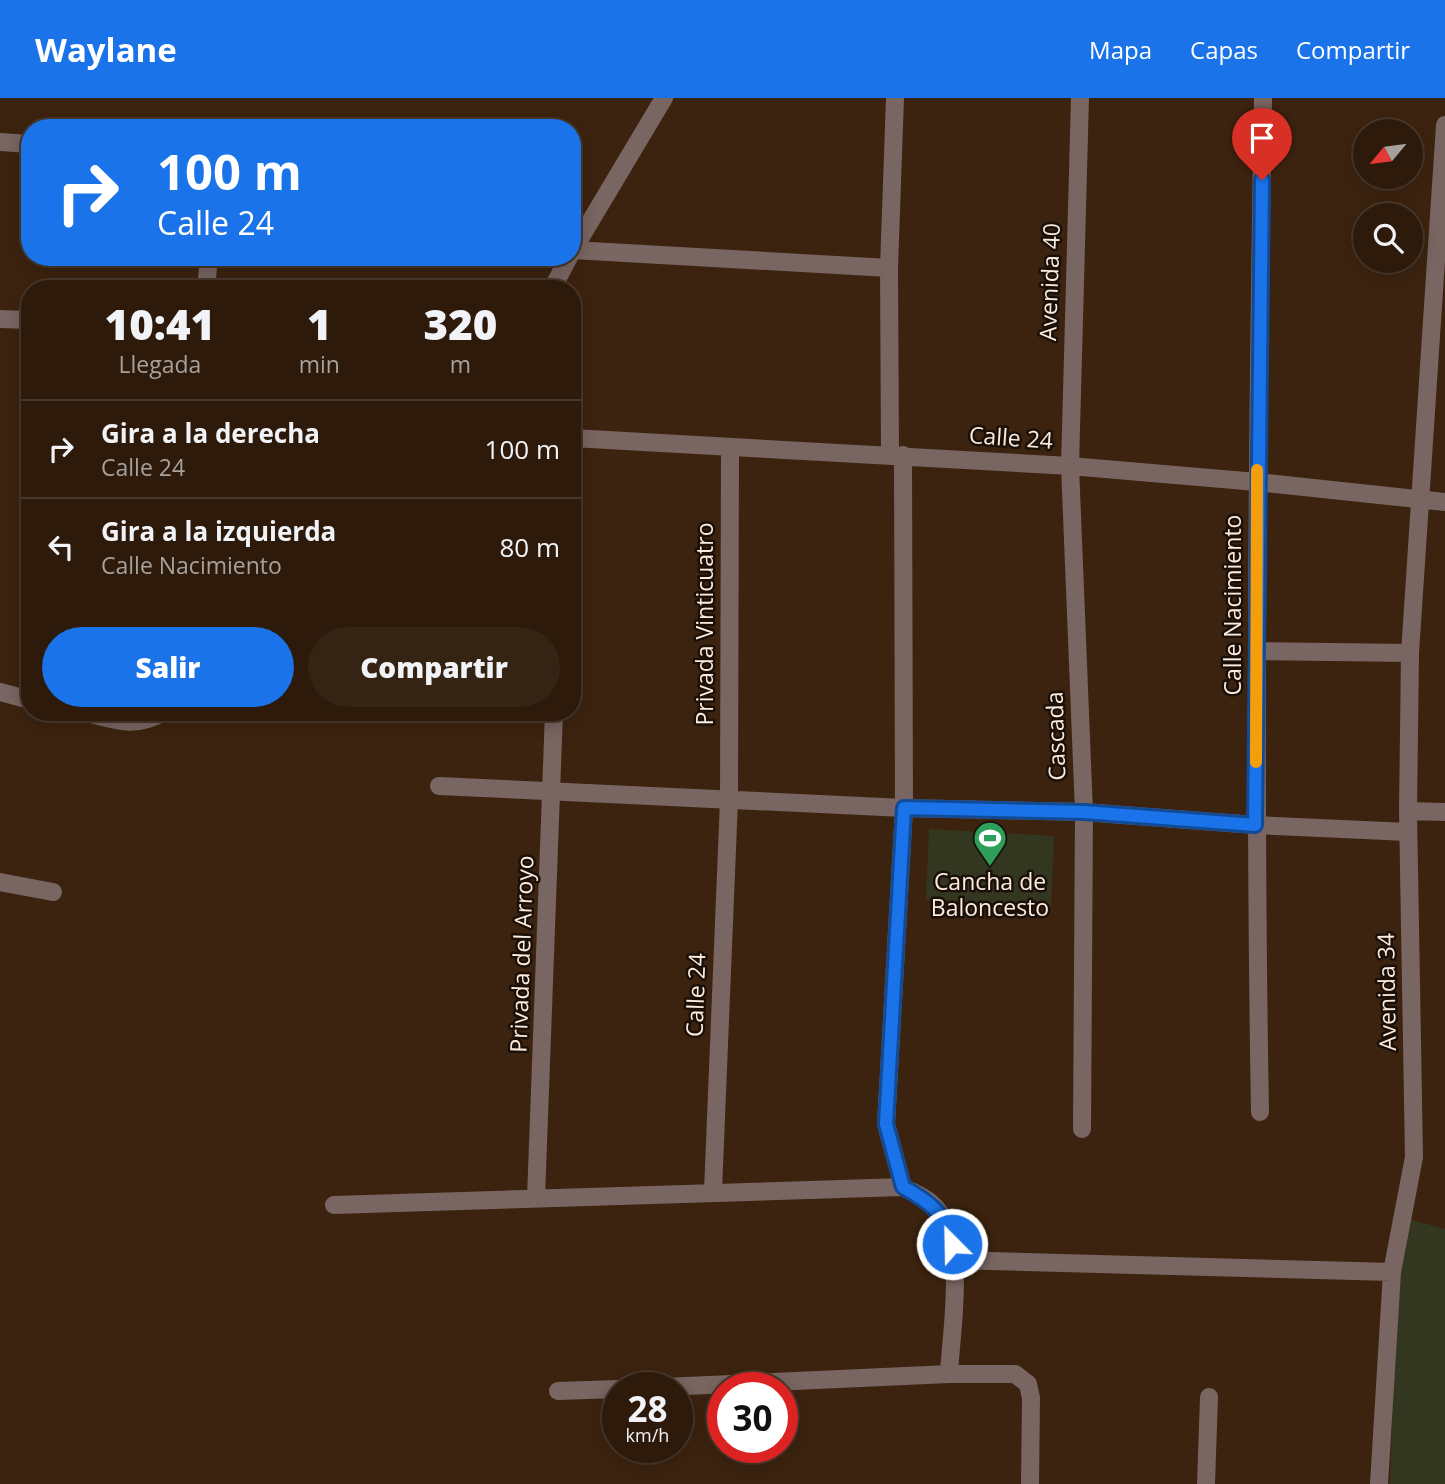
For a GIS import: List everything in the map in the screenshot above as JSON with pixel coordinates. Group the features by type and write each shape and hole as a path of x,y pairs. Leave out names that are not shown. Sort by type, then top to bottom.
{"street":[{"path":"581,238 664,98"},
{"path":"895,98 889,268 897,455 904,808 886,1124 903,1187"},
{"name":"Avenida 40","path":"1070,466 1080,98"},
{"name":"Calle Nacimiento","path":"1260,1112 1255,825 1259,651 1256,482 1264,98"},
{"name":"Avenida 34","path":"1379,1484 1392,1272 1414,1157 1408,832 1410,653 1445,125"},
{"path":"0,142 21,143"},
{"path":"581,253 889,268"},
{"path":"0,319 21,320"},
{"name":"Calle 24","path":"581,439 1070,466 1445,502"},
{"name":"Privada Vinticuatro","path":"729,800 730,447"},
{"name":"Cascada","path":"1070,466 1084,812 1082,1129"},
{"path":"1259,651 1410,653"},
{"path":"0,692 21,697"},
{"path":"121,721 148,721"},
{"name":"Privada del Arroyo","path":"536,1198 554,791 554,721"},
{"path":"439,786 904,808 1084,812 1255,825 1408,832"},
{"name":"Calle 24","path":"713,1191 729,800"},
{"path":"1408,811 1445,812"},
{"path":"0,882 53,892"},
{"path":"334,1205 903,1187 932,1203 949,1227 955,1260 949,1374"},
{"path":"955,1260 1392,1272"},
{"path":"693,1386 949,1374 1015,1374 1028,1384 1031,1398 1030,1484"},
{"path":"558,1391 602,1390"},
{"path":"1206,1484 1209,1397"}],"green space":[{"name":"Cancha de Baloncesto","path":"929,829 1054,836 1051,906 926,899"},
{"path":"1398,1216 1445,1229 1445,1484 1390,1484"}],"slow traffic":[{"path":"1256,762 1259,651 1257,470"}],"place":[{"name":"Cancha de Baloncesto","path":"990,868"}],"route":[{"path":"952,1244 949,1227 932,1203 903,1187 886,1124 904,808 1084,812 1255,825 1259,651 1256,482 1262,180"}]}
